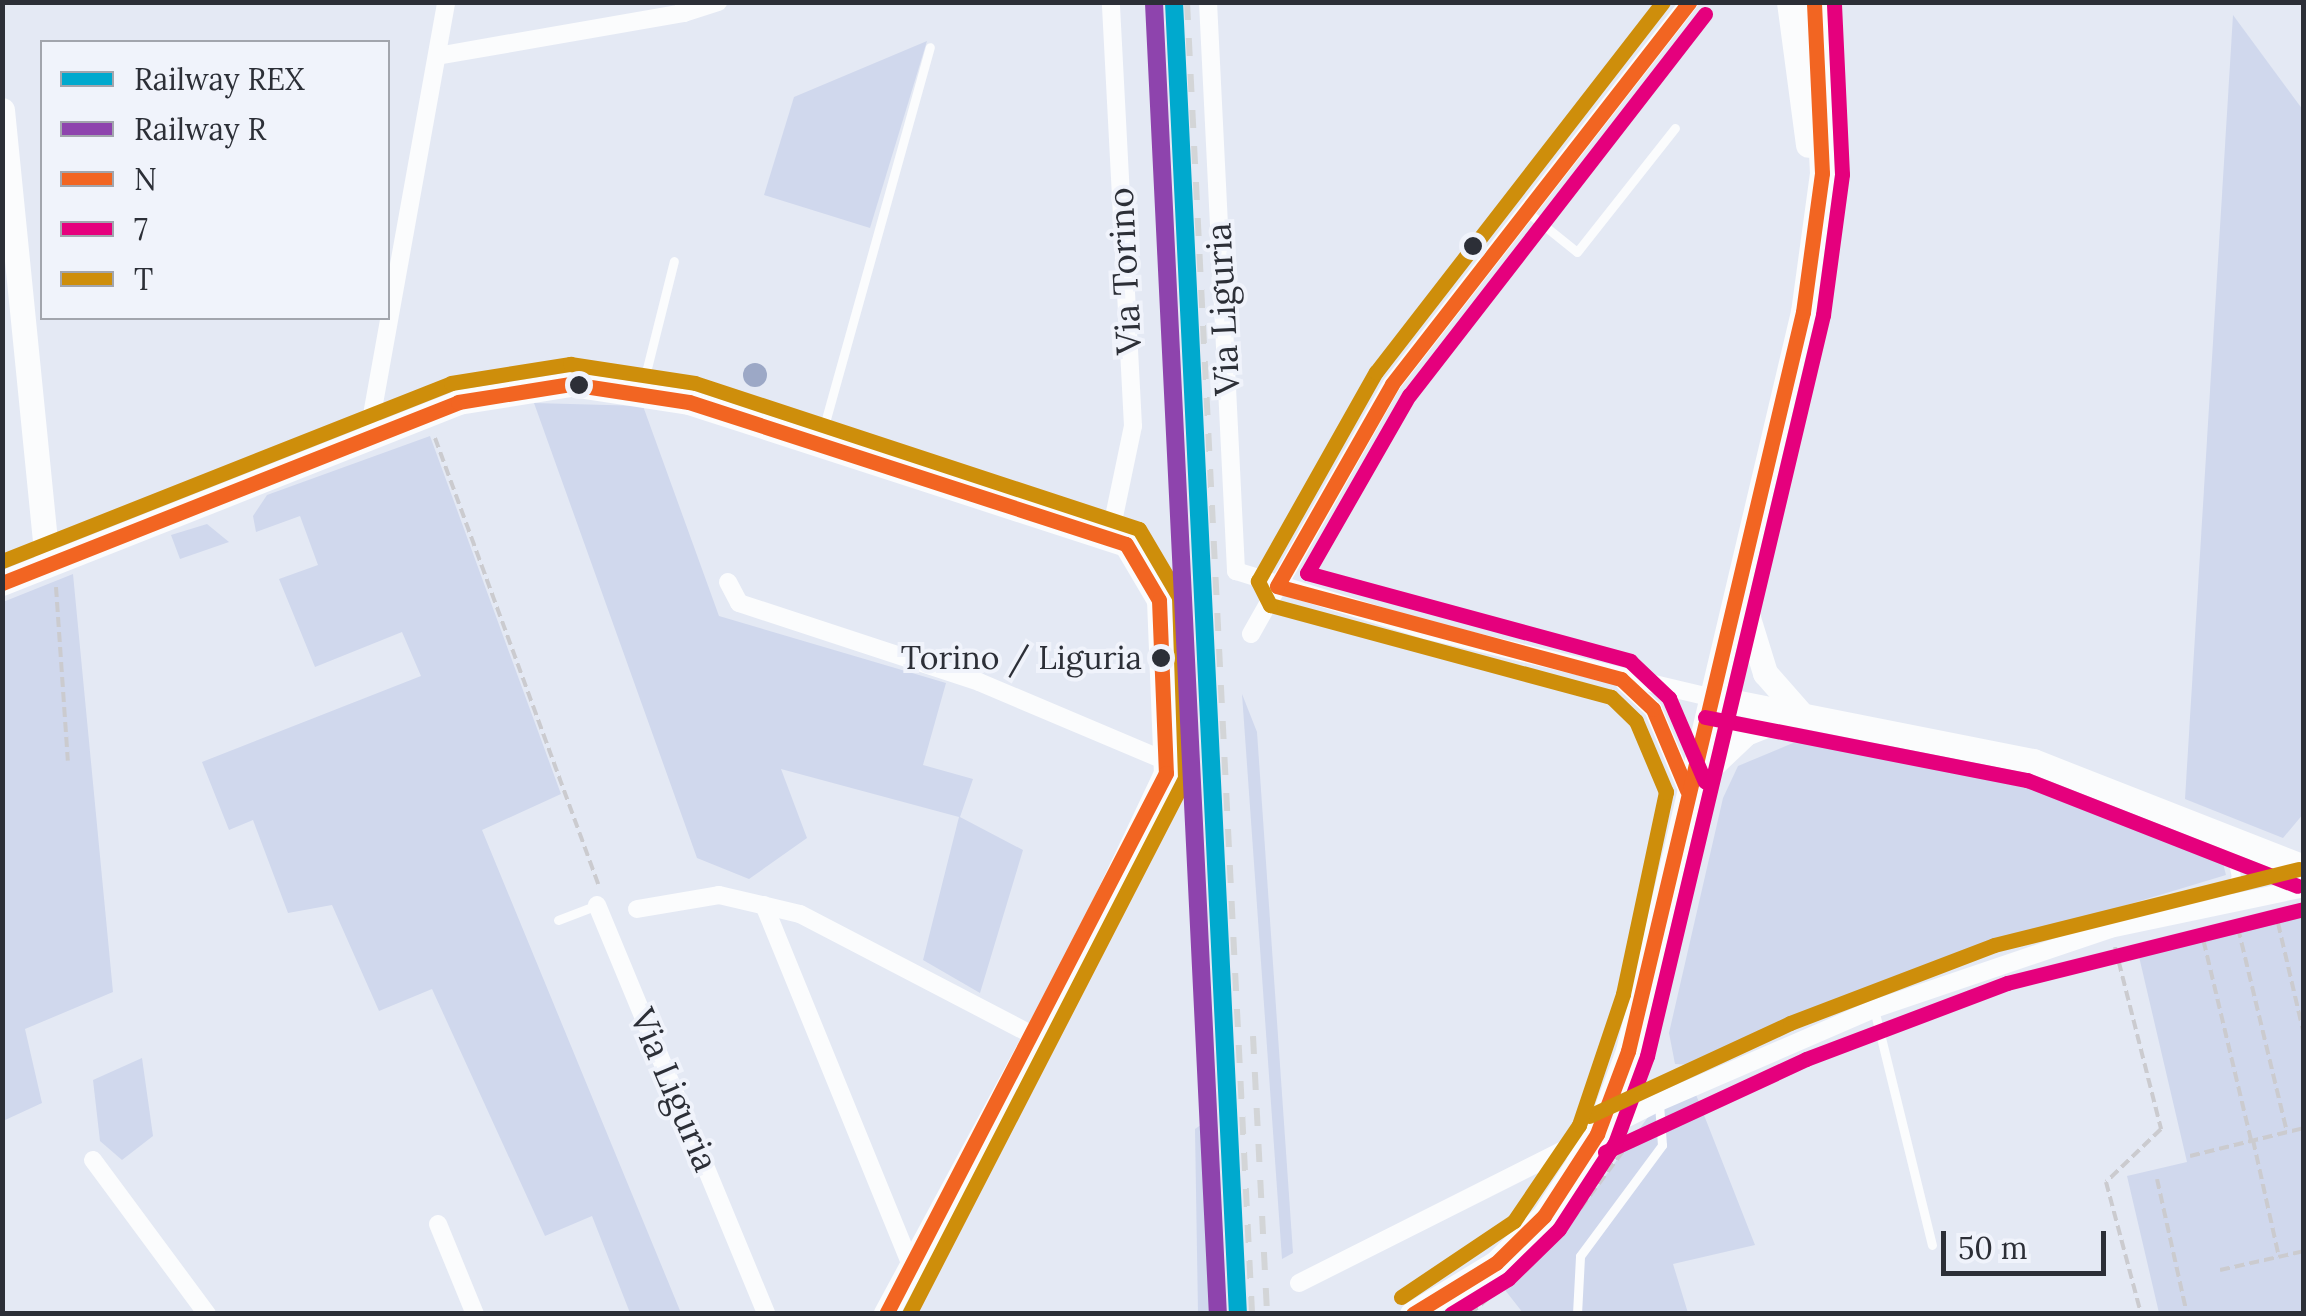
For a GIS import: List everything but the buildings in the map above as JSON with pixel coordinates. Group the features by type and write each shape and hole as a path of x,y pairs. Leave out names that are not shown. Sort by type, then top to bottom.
{"main road":[{"path":"1789,2 1811,250"},
{"path":"1412,1314 1528,1235 1597,1134 1635,1026 1811,250 1822,173 1814,2"},
{"path":"2,110 46,564"},
{"path":"2,582 427,414 516,389 642,392 1110,536 1140,556 1159,600 1168,762 1034,1036 886,1314"},
{"path":"1738,575 1757,658 1801,714"},
{"path":"1709,697 2048,765 2268,856 2304,867"},
{"path":"1687,790 1746,733 1801,714"},
{"path":"2268,856 2304,885"}],"street":[{"path":"390,316 446,2"},
{"path":"437,56 718,2"},
{"name":"Via Torino","path":"1110,2 1133,426 1110,536"},
{"name":"Via Liguria","path":"1208,2 1236,571 1277,586"},
{"path":"1251,634 1392,384 1524,209 1689,2"},
{"path":"368,437 389,320"},
{"path":"728,582 739,603 979,682 1168,762"},
{"path":"1277,586 1621,679 1709,697"},
{"path":"1621,679 1653,710 1687,790"},
{"path":"1299,1283 1658,1102 1874,1009 2110,929 2228,909 2304,885"},
{"path":"637,909 691,894 764,904 840,928 1034,1036"},
{"name":"Via Liguria","path":"600,902 766,1314"},
{"path":"764,904 911,1266"},
{"path":"93,1160 207,1314"},
{"path":"438,1224 475,1314"}],"lane":[{"path":"819,444 930,46"},
{"path":"1524,209 1577,252 1674,128"},
{"path":"642,392 674,262"},
{"path":"2226,836 2238,866 2228,909"},
{"path":"558,920 600,902"},
{"path":"1874,1009 1932,1244"},
{"path":"1577,1314 1580,1256 1662,1144 1658,1102"}],"path":[{"path":"427,414 600,902"},
{"path":"46,564 56,581 68,761"},
{"path":"2228,909 2239,930 2287,1132"},
{"path":"2279,1257 2203,938 2304,914"},
{"path":"2277,921 2304,1035"},
{"path":"2110,929 2161,1129 2106,1182 2141,1314"},
{"path":"2190,1156 2304,1128"},
{"path":"2157,1179 2187,1314"},
{"path":"2220,1270 2304,1251"}],"shaded area":[{"path":"2233,15 2303,110 2304,813 2283,838 2185,799"},
{"path":"927,41 870,228 764,195 794,97"},
{"path":"755,363 764,366 764,384 755,387 746,384 743,375 746,366"},
{"path":"534,403 643,406 719,616 946,683 923,765 973,779 960,817 1023,850 980,993 923,960 959,817 781,769 807,838 749,879 697,858"},
{"path":"430,436 561,794 482,830 681,1313 630,1313 592,1216 545,1236 432,989 379,1011 332,905 288,913 253,820 229,830 202,762 421,676 402,632 315,667 279,579 318,565 300,516 256,532 253,516 267,495"},
{"path":"207,524 229,542 180,559 171,535"},
{"path":"73,574 113,992 25,1029 42,1103 3,1121 3,602"},
{"path":"1242,694 1257,732 1293,1253 1282,1259"},
{"path":"1793,743 1890,745 2030,773 2128,807 2220,851 2226,875 2047,929 1693,1065 1675,1064 1669,1033 1723,798 1738,766"},
{"path":"2303,909 2303,1313 2159,1313 2127,1176 2187,1162 2137,948"},
{"path":"142,1058 153,1136 122,1160 100,1141 93,1080"},
{"path":"1693,1087 1755,1245 1673,1264 1688,1313 1523,1313 1505,1290 1569,1226 1659,1102"},
{"path":"1214,1116 1219,1313 1198,1313 1195,1129"}],"railway":[{"path":"1187,2 1252,1314"},
{"path":"1253,1036 1267,1314"}],"rail line":[{"name":"REX","path":"1174,2 1238,1314"},
{"name":"R","path":"1154,3 1218,1314"}],"transit line":[{"name":"T","path":"1401,1297 1514,1221 1579,1125 1623,994 1666,792 1636,721 1611,697 1270,605 1258,581 1376,372 1663,2"},
{"name":"N","path":"1687,790 1653,709 1621,679 1277,586 1392,384 1689,2"},
{"name":"N","path":"1413,1314 1496,1263 1544,1216 1597,1134 1628,1051 1803,312 1822,173 1814,2"},
{"name":"7","path":"1451,1314 1508,1279 1559,1229 1615,1143 1647,1056 1823,315 1842,174 1834,2"},
{"name":"7","path":"1705,14 1409,395 1307,573 1630,661 1669,698 1705,782"},
{"name":"T","path":"2,561 451,383 570,364 695,383 1139,529 1179,597 1185,778 909,1314"},
{"name":"N","path":"2,583 458,402 571,384 689,402 1126,544 1159,600 1166,773 886,1314"},
{"name":"7","path":"1705,717 2027,780 2297,886"},
{"name":"T","path":"1589,1116 1790,1023 1994,945 2299,869"},
{"name":"7","path":"1605,1152 1806,1059 2007,983 2304,909"}],"place":[{"name":"Torino / Liguria","path":"1161,658"}]}
